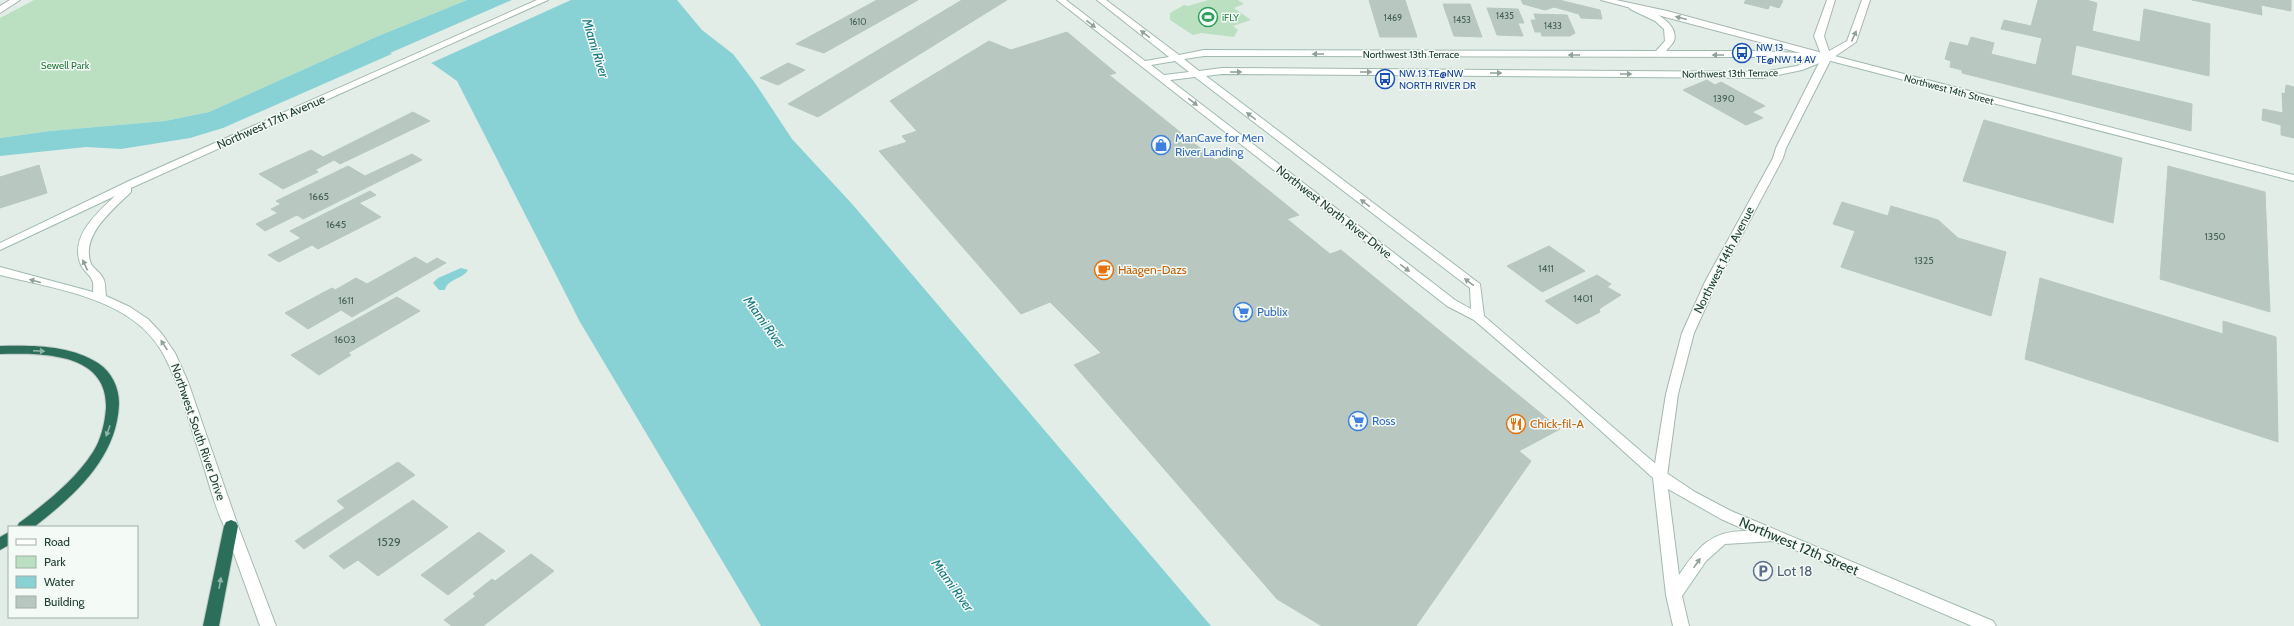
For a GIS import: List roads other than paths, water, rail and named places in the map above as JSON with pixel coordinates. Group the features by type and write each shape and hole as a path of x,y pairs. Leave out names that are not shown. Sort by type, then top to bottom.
{"highway":[{"path":"0,350 50,351 83,359 99,370 109,382 114,404 110,426 98,454 72,485 25,526"},
{"path":"211,626 230,526"}],"main road":[{"path":"0,10 16,0"},
{"name":"Northwest 17th Avenue","path":"0,247 133,183 544,0"},
{"name":"Northwest North River Drive","path":"1061,0 1451,303 1478,317 1573,398 1660,476"},
{"path":"1101,0 1476,287 1478,317"},
{"name":"Northwest 14th Street","path":"1605,0 1667,14 2294,178"},
{"path":"1831,0 1819,36 1827,57 1851,42 1866,0"},
{"path":"1633,7 1663,22 1670,31 1669,42 1657,55"},
{"name":"Northwest 13th Terrace","path":"1143,64 1204,53 1754,54 1827,57"},
{"name":"Northwest 13th Terrace","path":"1162,78 1222,71 1763,75 1799,68 1827,57"},
{"name":"Northwest 14th Avenue","path":"1660,476 1675,382 1691,326 1708,288 1778,158 1781,148 1827,57"},
{"path":"100,298 98,279 90,272 83,261 84,242 95,222 133,183"},
{"name":"Northwest South River Drive","path":"0,271 100,298 126,310 157,335 171,357 182,382 230,526 268,626"},
{"path":"1660,476 1674,595 1681,626"},
{"name":"Northwest 12th Street","path":"1660,476 1707,506 1775,537 1988,626"},
{"path":"1674,595 1705,551 1719,540 1734,537 1775,537"}],"water":[{"name":"Miami River","path":"467,0 677,0 702,30 733,54 755,83 792,139 853,205 1211,626 761,626 580,322 457,81 433,64 403,49 223,128 190,138 121,149 86,147 0,156 0,138 50,131 165,121 209,112 376,37"},
{"path":"461,268 468,270 466,273 446,286 445,290 439,290 433,283 438,278"}],"place":[{"name":"iFLY","path":"1208,17"},
{"name":"NW 13 TE@NW 14 AV","path":"1742,53"},
{"name":"NW 13 TE@NW NORTH RIVER DR","path":"1385,79"},
{"name":"ManCave for Men River Landing","path":"1161,145"},
{"name":"Häagen-Dazs","path":"1104,270"},
{"name":"Publix","path":"1243,312"},
{"name":"Ross","path":"1358,421"},
{"name":"Chick-fil-A","path":"1516,424"},
{"name":"Lot 18","path":"1763,571"}],"park label":[{"name":"Sewell Park","path":"65,65"}]}
